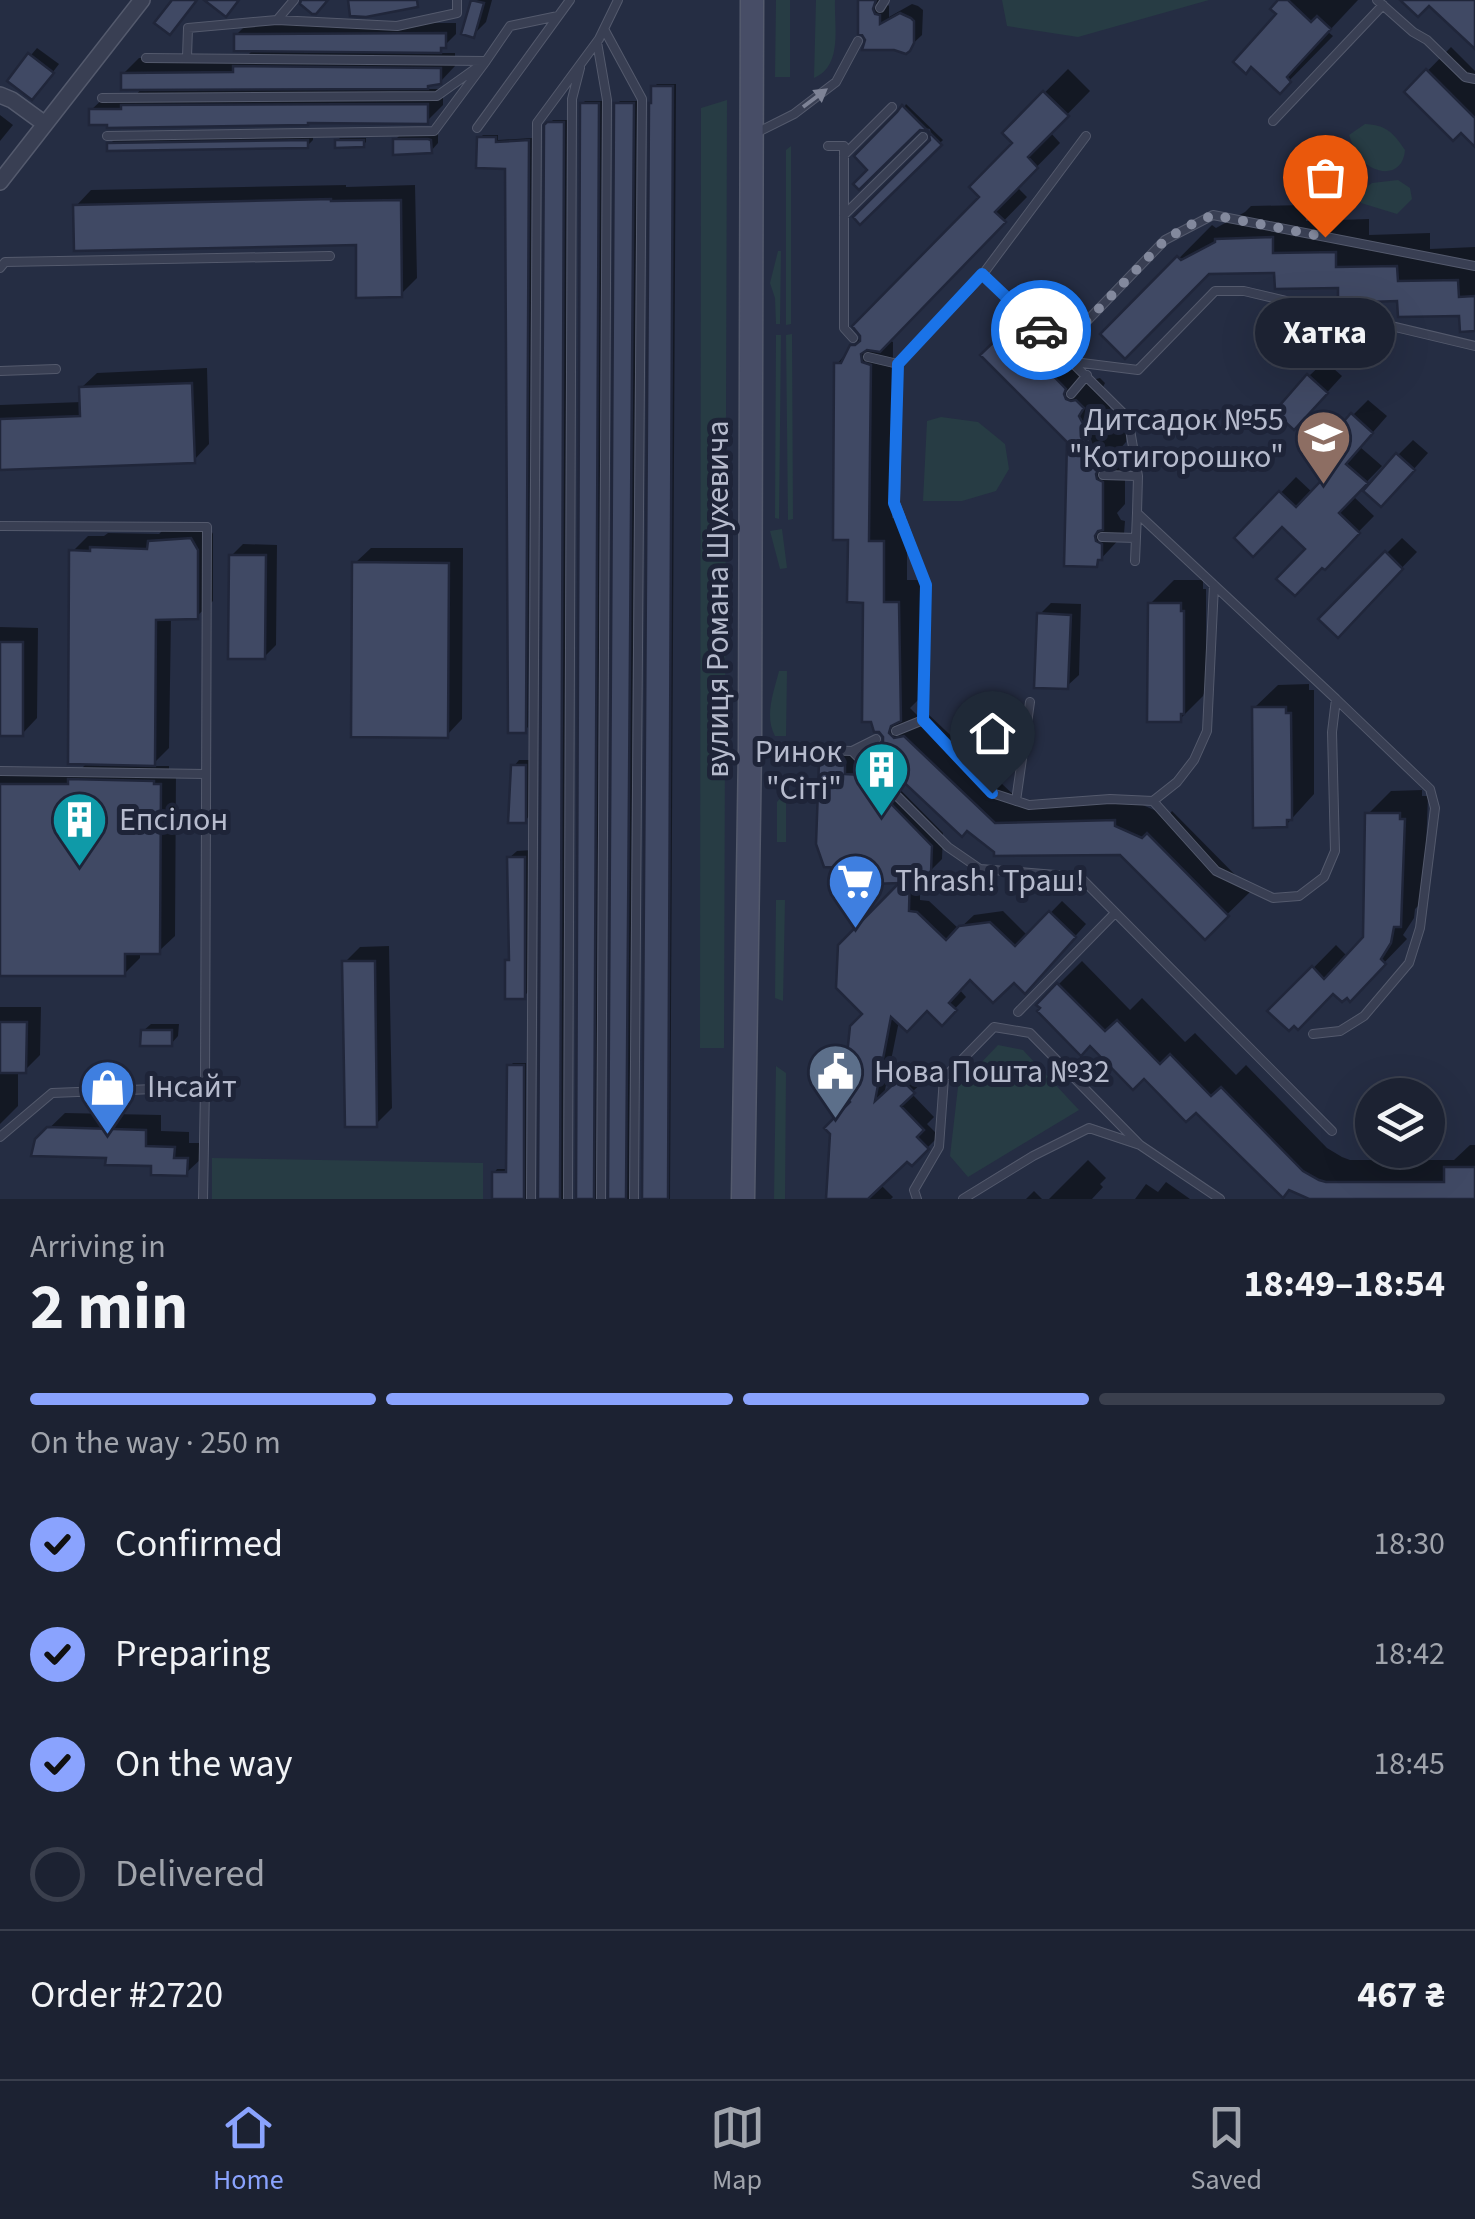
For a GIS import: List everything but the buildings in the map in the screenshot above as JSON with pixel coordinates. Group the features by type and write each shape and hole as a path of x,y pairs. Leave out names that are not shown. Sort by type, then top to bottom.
{"main road":[{"name":"вулиця Романа Шухевича","path":"742,1199 750,748 752,0"}],"street":[{"path":"0,182 142,0"},
{"path":"0,94 45,124"}],"lane":[{"path":"276,20 294,0"},
{"path":"187,57 188,28 276,20 396,26 457,14 457,0"},
{"path":"477,128 570,0"},
{"path":"530,1199 537,123 597,42 618,0"},
{"path":"1273,120 1380,2 1465,77 1475,79"},
{"path":"106,136 434,130 510,26 558,16"},
{"path":"604,28 642,99 634,1199"},
{"path":"752,135 794,114 836,82 858,41"},
{"path":"597,42 607,100 601,1199"},
{"path":"146,58 486,61"},
{"path":"102,98 437,96 486,61"},
{"path":"568,1199 572,99 581,64"},
{"path":"844,155 892,107"},
{"path":"1086,136 982,274 898,364 894,503 926,585 923,720 992,793 1029,805 1110,799 1153,802 1216,871 1273,898 1299,896 1324,878 1335,851 1332,732 1336,699"},
{"path":"844,215 923,137"},
{"path":"828,146 844,146 844,328 852,338"},
{"path":"1052,340 1086,322 1165,240 1213,215 1475,266"},
{"path":"0,268 5,262 330,256"},
{"path":"982,274 1128,418 1138,476 1135,560"},
{"path":"1074,362 1138,370 1215,291 1244,291 1475,346"},
{"path":"1027,349 1043,332"},
{"path":"868,356 898,364"},
{"path":"0,371 56,369"},
{"path":"1070,394 1087,376"},
{"path":"1103,476 1138,476"},
{"path":"1137,513 1430,789 1435,808 1420,928 1408,963 1364,1016 1340,1032 1313,1034"},
{"path":"0,526 207,527 203,1199"},
{"path":"1102,537 1136,538"},
{"path":"1153,802 1177,782 1194,760 1207,731 1214,585"},
{"path":"1016,801 1030,702"},
{"path":"896,731 923,720"},
{"path":"750,748 852,750 876,739"},
{"path":"852,750 948,847 980,870 1080,878 1332,1131"},
{"path":"0,771 206,774"},
{"path":"1018,1012 1115,913"},
{"path":"917,1199 914,1190 939,1148 944,1078 994,1027 1030,1033 1140,1145 1220,1199"},
{"path":"0,1137 52,1093 205,1087"},
{"path":"964,1199 1033,1156 1089,1128 1140,1145"},
{"path":"192,1156 204,1158"}],"shaded area":[{"path":"776,0 790,0 790,77 775,77"},
{"path":"816,0 835,0 836,33 829,65 814,78"},
{"path":"1002,0 1209,0 1078,37 1007,26"},
{"path":"727,100 724,1048 700,1048 701,108"},
{"path":"1365,124 1388,131 1405,150 1394,169 1374,169 1357,153 1349,135"},
{"path":"791,146 791,324 786,325 786,150"},
{"path":"1398,180 1410,188 1412,199 1397,214 1361,203 1361,191 1372,183"},
{"path":"778,251 780,324 776,324 770,283"},
{"path":"792,334 793,519 788,520 786,335"},
{"path":"776,335 781,335 779,519 775,518"},
{"path":"941,417 978,422 1005,444 1009,469 996,491 962,501 923,501 927,421"},
{"path":"782,529 787,568 780,569 770,531"},
{"path":"779,671 787,671 786,736 775,736 770,720"},
{"path":"786,792 786,842 777,842 777,802"},
{"path":"776,900 785,900 783,1001 775,998"},
{"path":"998,1045 1023,1050 1079,1110 968,1177 950,1156 958,1087"},
{"path":"776,1066 786,1073 785,1199 774,1199"},
{"path":"212,1158 483,1163 483,1199 212,1199"}],"way so far":[{"path":"1041,330 1052,340 1086,322 1165,240 1213,215 1325,237"}],"place":[{"name":"Хатка","path":"1325,237"},
{"name":"Дитсадок №55 \"Котигорошко\"","path":"1323,487"},
{"name":"Ринок \"Сіті\"","path":"881,819"},
{"name":"Епсілон","path":"80,869"},
{"name":"Thrash! Траш!","path":"856,930"},
{"name":"Нова Пошта №32","path":"835,1121"},
{"name":"Інсайт","path":"108,1136"}],"route":[{"path":"992,793 923,720 926,585 894,503 898,364 982,274 1041,330"}]}
